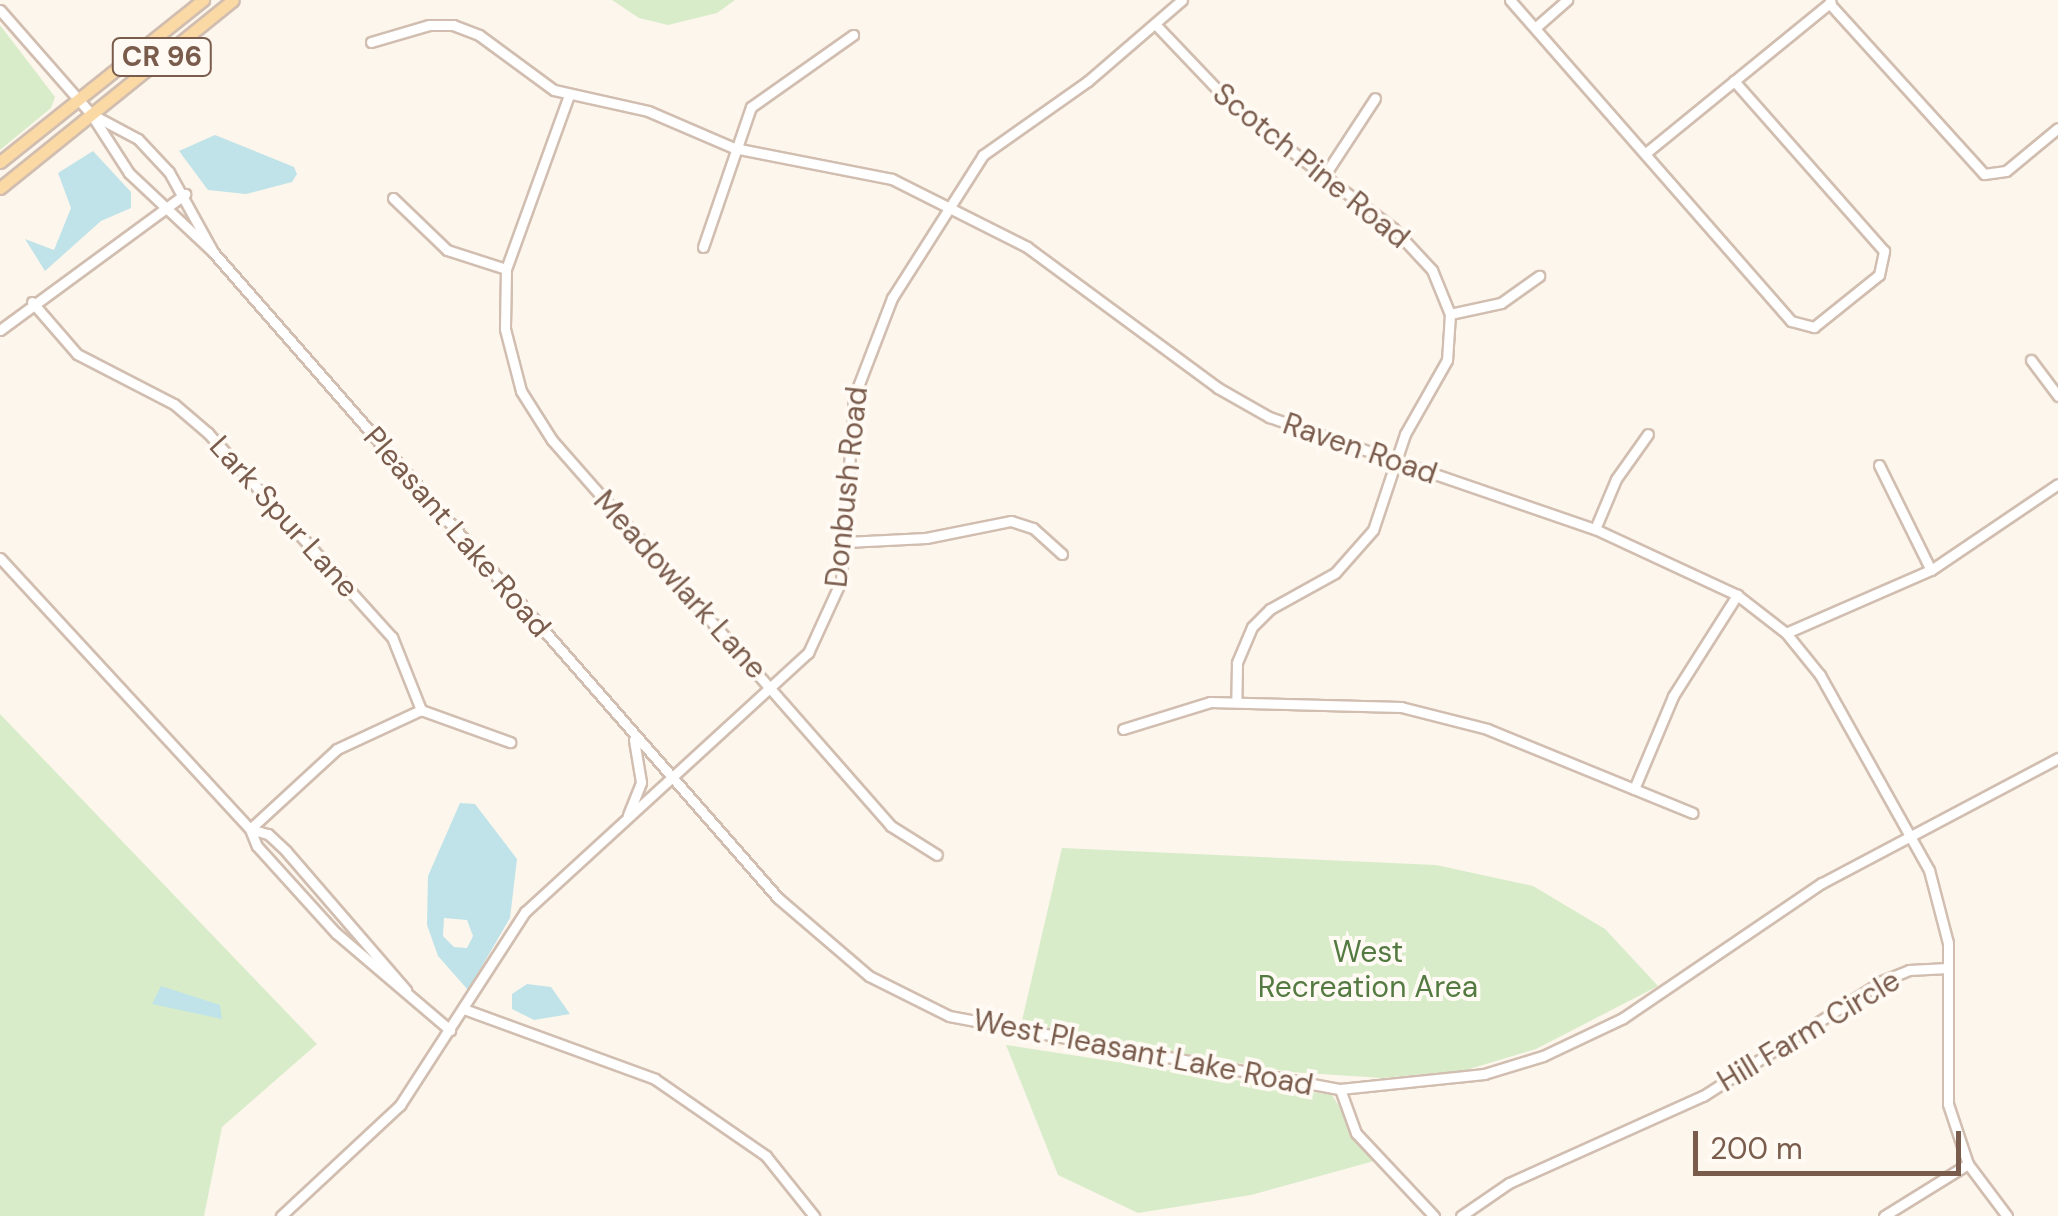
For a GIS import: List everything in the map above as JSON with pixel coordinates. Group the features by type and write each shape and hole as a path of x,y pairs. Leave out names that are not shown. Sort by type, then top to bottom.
{"main road":[{"name":"CR 96","path":"0,162 203,0"},
{"name":"CR 96","path":"0,188 233,0"}],"street":[{"path":"949,206 984,155 1182,0"},
{"path":"1510,0 1791,321 1805,328 1879,275 1884,251 1734,81"},
{"path":"1535,28 1567,0"},
{"path":"1647,152 1832,2 1976,169 1991,176 2058,128"},
{"path":"0,10 91,114"},
{"name":"Scotch Pine Road","path":"1155,24 1236,109 1381,216 1422,258 1450,314"},
{"name":"Raven Road","path":"372,42 429,25 454,25 569,95 648,111 734,148 870,171 1027,247 1243,403 1396,463 1596,528 1737,595 1786,634 1820,674 1912,836"},
{"path":"703,247 734,148 759,98 853,34"},
{"name":"Meadowlark Lane","path":"569,95 506,269 508,351 538,420 900,835 937,856"},
{"path":"1324,176 1376,98"},
{"name":"Pleasant Lake Road","path":"91,114 138,139 185,194 213,252"},
{"name":"Pleasant Lake Road","path":"91,114 116,158 163,210 213,252 700,812"},
{"path":"0,330 32,302 185,194"},
{"path":"392,198 448,250 506,269"},
{"name":"Donbush Road","path":"281,1216 381,1127 464,1010 525,912 773,690 828,619 846,542 850,423 859,373 876,327 949,206"},
{"path":"1236,702 1237,663 1252,627 1270,609 1335,573 1363,546 1396,463 1447,360 1450,314 1501,303 1539,276"},
{"name":"Lark Spur Lane","path":"32,302 77,354 180,408 232,458 392,637 421,710"},
{"path":"2030,360 2058,396"},
{"path":"1596,528 1616,479 1648,434"},
{"path":"1879,465 1930,570"},
{"path":"1786,634 1930,570 2058,484"},
{"path":"846,542 912,539 1011,521 1033,528 1062,554"},
{"path":"0,558 250,829 257,846 336,932 450,1030"},
{"path":"1634,789 1673,696 1737,595"},
{"path":"1123,729 1175,708 1236,702 1358,704 1430,713 1693,813"},
{"path":"250,829 337,749 421,710 510,742"},
{"path":"618,828 641,782 640,753 628,729"},
{"name":"West Pleasant Lake Road","path":"700,812 815,933 869,976 919,1004 1004,1030 1340,1088 1468,1078 1568,1046 1638,1008 1822,883 2058,758"},
{"path":"250,829 268,834 320,886 415,1002"},
{"name":"Hill Farm Circle","path":"1912,836 1942,907 1948,968 1946,1082 1968,1164"},
{"name":"Hill Farm Circle","path":"1461,1216 1509,1184 1703,1096 1882,981 1909,970 1948,968"},
{"path":"464,1010 655,1079 766,1156 814,1216"},
{"path":"1340,1088 1356,1133 1434,1216"},
{"path":"1884,1216 1968,1164 2006,1216"}],"green space":[{"path":"612,0 735,0 717,13 668,25 639,18"},
{"path":"0,25 55,97 51,108 0,150"},
{"path":"0,714 317,1044 222,1127 204,1216 0,1216"},
{"name":"West Recreation Area","path":"1062,848 1436,865 1533,886 1605,929 1658,986 1536,1049 1466,1070 1382,1078 1290,1072 1021,1025"},
{"name":"West Recreation Area","path":"1006,1045 1332,1095 1374,1161 1251,1195 1138,1213 1058,1175"}],"water":[{"path":"215,135 294,167 297,174 292,182 246,194 208,190 179,151"},
{"path":"93,151 131,192 131,208 101,221 45,271 25,239 54,250 71,208 58,173"},
{"path":"460,803 475,804 517,859 510,918 468,990 438,956 427,925 428,876","holes":["444,918 467,920 473,936 467,948 454,947 443,936"]},
{"path":"527,984 551,987 570,1014 534,1020 512,1009 512,994"},
{"path":"161,986 220,1005 222,1019 152,1004"}]}
